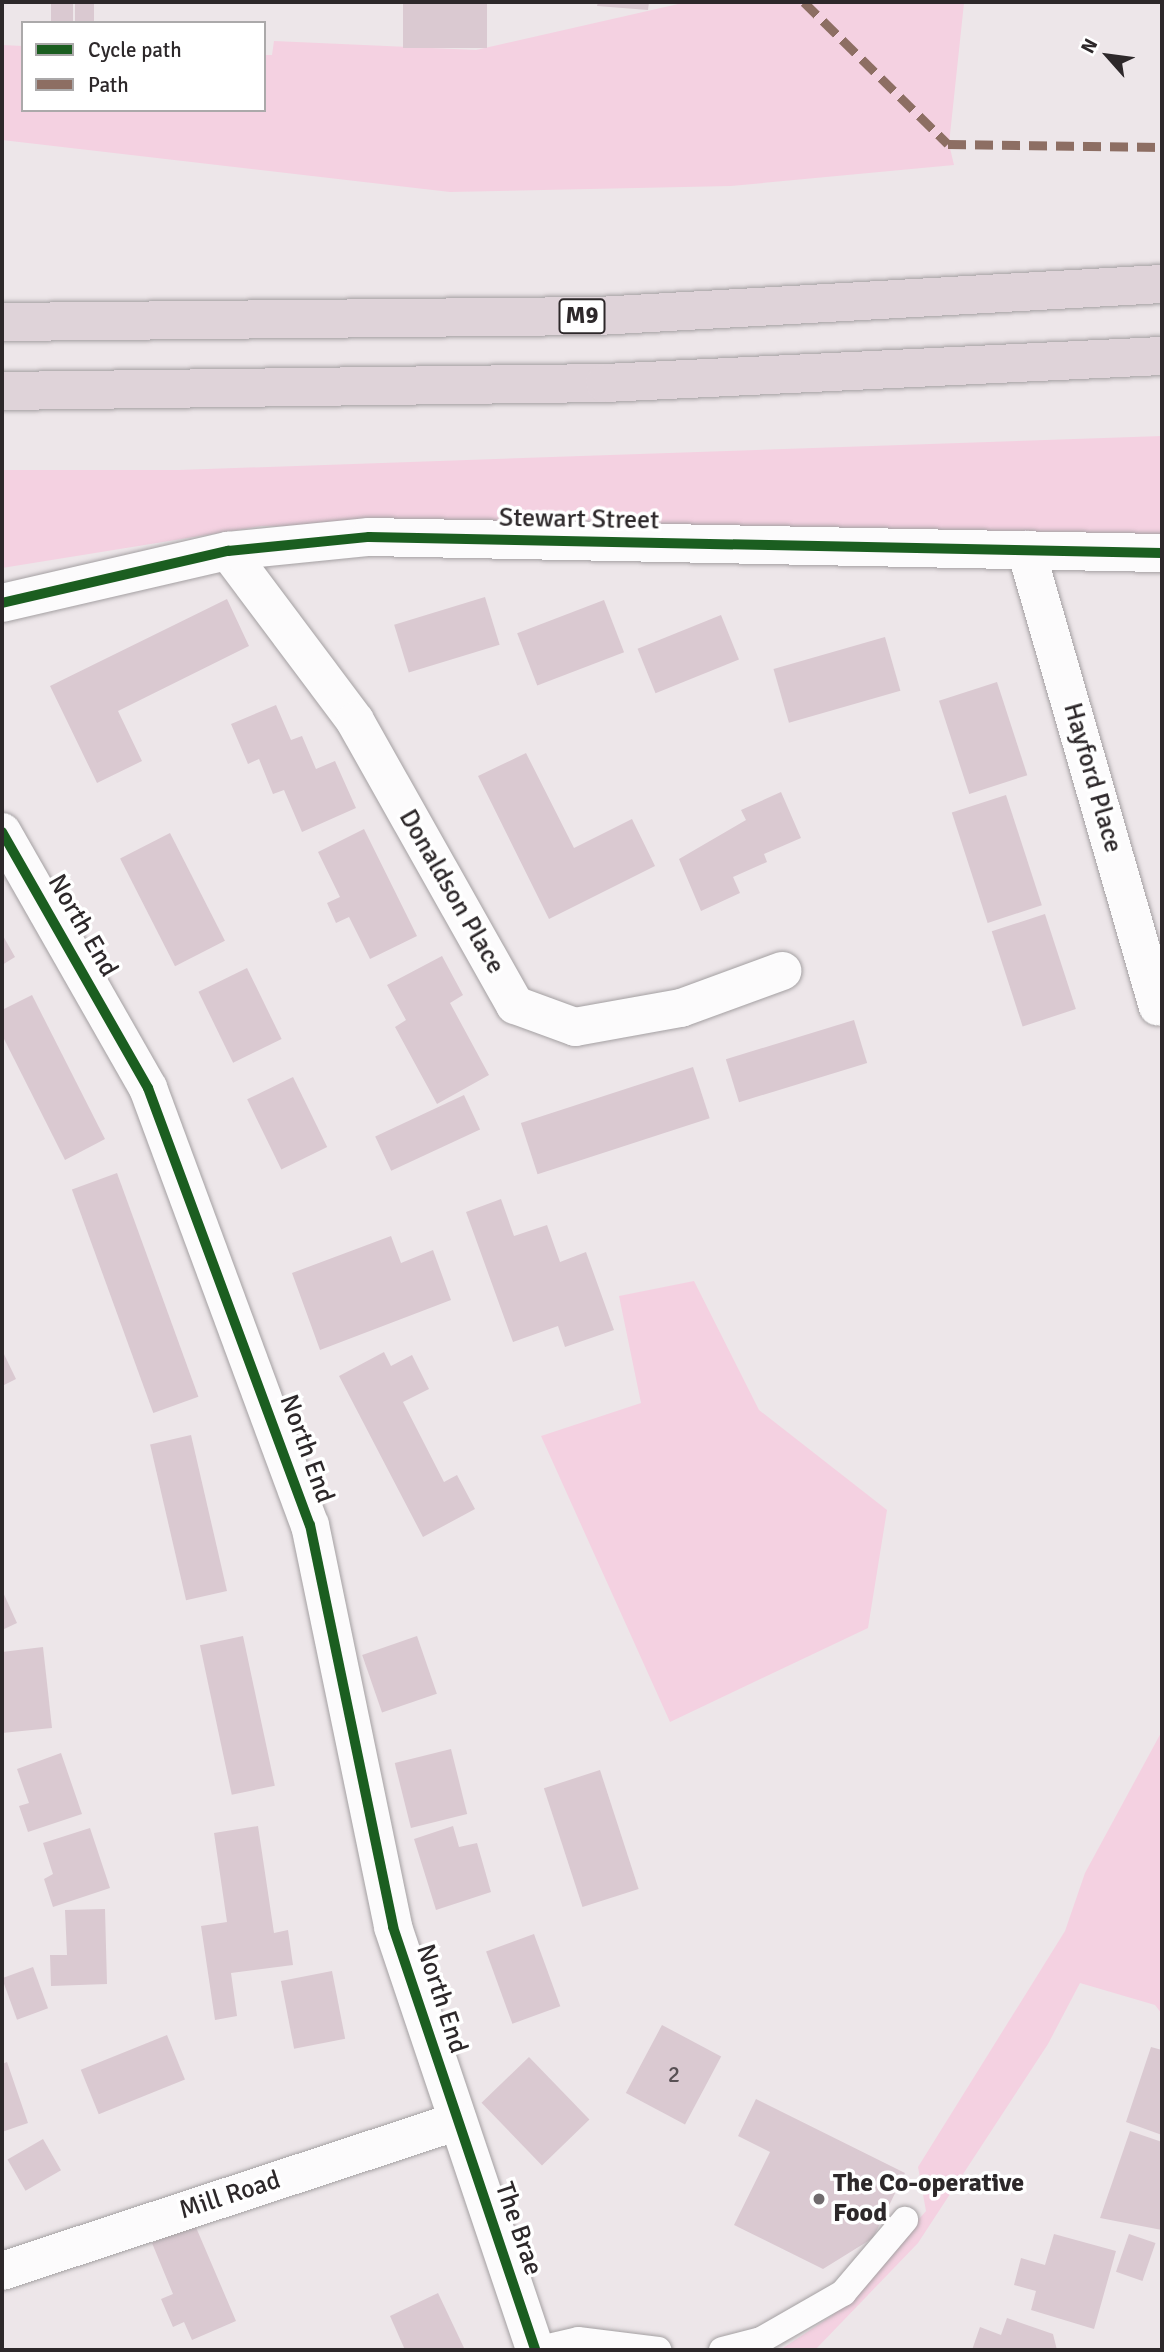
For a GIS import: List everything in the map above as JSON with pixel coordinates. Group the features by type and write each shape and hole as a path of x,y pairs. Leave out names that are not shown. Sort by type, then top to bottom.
{"highway":[{"name":"M9","path":"2,322 598,316 1162,284"},
{"path":"2,391 605,383 1162,356"}],"street":[{"name":"Stewart Street","path":"2,603 228,551 369,537 1162,553"},
{"name":"Donaldson Place","path":"228,551 355,721 515,1004 575,1027 681,1008 782,971"},
{"name":"Hayford Place","path":"1026,551 1158,1006"},
{"name":"North End","path":"2,831 148,1087 310,1525 393,1927 458,2121"},
{"name":"Mill Road","path":"2,2271 458,2121"},
{"name":"The Brae","path":"458,2121 536,2350"}],"lane":[{"path":"722,2350 761,2340 843,2293 905,2220"},
{"path":"536,2350 578,2340 658,2350"}],"shaded area":[{"path":"687,2 964,3 949,144 954,165 731,186 450,192 2,140 2,45 21,46 21,112 266,112 266,55 272,55 274,41 476,50"},
{"path":"1162,436 1162,535 262,526 2,568 2,470 179,470"},
{"path":"694,1281 759,1410 887,1510 868,1628 670,1722 541,1436 641,1403 619,1296"},
{"path":"1162,1731 1162,2014 1155,2005 1080,1983 1048,2044 918,2243 815,2350 780,2350 833,2315 926,2211 918,2167 1065,1931 1085,1873"}],"building":[{"path":"51,2 73,2 73,21 51,21"},
{"path":"75,2 94,2 94,21 75,21"},
{"path":"403,2 487,2 487,48 403,48"},
{"path":"598,2 649,2 648,10 597,6"},
{"path":"485,597 500,645 409,673 394,625"},
{"path":"227,599 249,646 118,711 142,761 97,783 50,686"},
{"path":"604,600 624,652 537,686 517,633"},
{"path":"721,615 739,660 656,693 638,649"},
{"path":"885,637 900,691 789,723 773,669"},
{"path":"997,682 1027,775 969,794 939,701"},
{"path":"276,705 291,740 302,736 316,769 335,761 356,808 302,832 284,790 273,794 259,759 248,764 231,724"},
{"path":"526,753 574,848 632,819 655,866 549,919 478,776"},
{"path":"781,792 801,838 764,854 767,862 733,877 740,893 701,911 679,859 746,820 741,810"},
{"path":"1006,795 1042,905 988,923 952,813"},
{"path":"364,829 417,936 370,959 349,917 336,923 327,903 340,897 318,852"},
{"path":"170,833 225,941 175,966 120,858"},
{"path":"1045,914 1076,1009 1023,1026 992,931"},
{"path":"2,934 15,957 2,965"},
{"path":"442,956 463,995 450,1003 489,1075 437,1104 395,1027 406,1020 387,985"},
{"path":"247,968 282,1039 233,1063 198,992"},
{"path":"32,995 105,1139 65,1160 2,1035 2,1010"},
{"path":"854,1020 867,1063 739,1102 726,1059"},
{"path":"693,1067 710,1118 538,1174 521,1123"},
{"path":"293,1077 327,1147 281,1169 247,1099"},
{"path":"464,1095 480,1129 391,1171 375,1136"},
{"path":"117,1173 198,1397 153,1413 72,1189"},
{"path":"501,1199 514,1236 547,1225 560,1262 586,1252 614,1330 565,1347 558,1326 513,1342 466,1212"},
{"path":"391,1236 401,1263 433,1250 451,1300 320,1350 292,1273"},
{"path":"2,1350 16,1379 2,1386"},
{"path":"384,1352 391,1366 412,1355 429,1389 403,1402 444,1482 457,1475 475,1509 423,1537 339,1376"},
{"path":"191,1435 227,1591 186,1600 150,1444"},
{"path":"2,1590 17,1623 2,1630"},
{"path":"243,1636 275,1786 232,1795 200,1645"},
{"path":"417,1636 437,1694 382,1713 362,1655"},
{"path":"43,1647 52,1728 2,1733 2,1652"},
{"path":"451,1749 467,1814 411,1828 395,1763"},
{"path":"61,1753 82,1814 28,1832 19,1806 29,1803 17,1769"},
{"path":"600,1770 639,1889 583,1907 544,1788"},
{"path":"258,1826 274,1933 288,1930 293,1965 231,1973 237,2016 215,2020 201,1926 227,1922 214,1833"},
{"path":"453,1826 459,1847 477,1843 491,1892 436,1910 414,1839"},
{"path":"90,1828 110,1888 53,1907 44,1879 53,1874 43,1843"},
{"path":"105,1909 107,1984 51,1986 50,1955 67,1955 65,1910"},
{"path":"534,1934 560,2006 512,2024 486,1951"},
{"path":"33,1967 48,2008 17,2020 2,1978"},
{"path":"332,1971 345,2039 294,2049 281,1981"},
{"path":"662,2025 721,2056 685,2124 626,2093"},
{"path":"167,2035 185,2080 99,2114 81,2070"},
{"path":"1151,2047 1162,2050 1162,2135 1126,2122"},
{"path":"529,2057 589,2120 542,2165 482,2103"},
{"path":"7,2062 28,2123 2,2132 2,2064"},
{"name":"The Co-operative Food","path":"756,2099 905,2173 873,2238 823,2269 734,2225 770,2152 738,2136"},
{"path":"1130,2131 1162,2142 1162,2230 1100,2218"},
{"path":"43,2139 61,2170 25,2191 7,2160"},
{"path":"195,2225 236,2321 192,2340 184,2322 173,2327 161,2299 173,2294 152,2243"},
{"path":"1054,2234 1116,2251 1094,2329 1031,2310 1036,2291 1014,2285 1021,2258 1045,2265"},
{"path":"1129,2234 1155,2243 1142,2281 1116,2272"},
{"path":"438,2293 465,2350 405,2350 390,2316"},
{"path":"1007,2318 1053,2334 1057,2350 972,2350 980,2327 1001,2335"}],"marked path":[{"path":"804,2 948,144 1162,147"}],"cycle path":[{"path":"2,603 228,551 369,537 1162,553"},
{"path":"2,832 148,1088 310,1525 393,1927 535,2350"}],"place":[{"name":"The Co-operative Food","path":"819,2199"}]}
